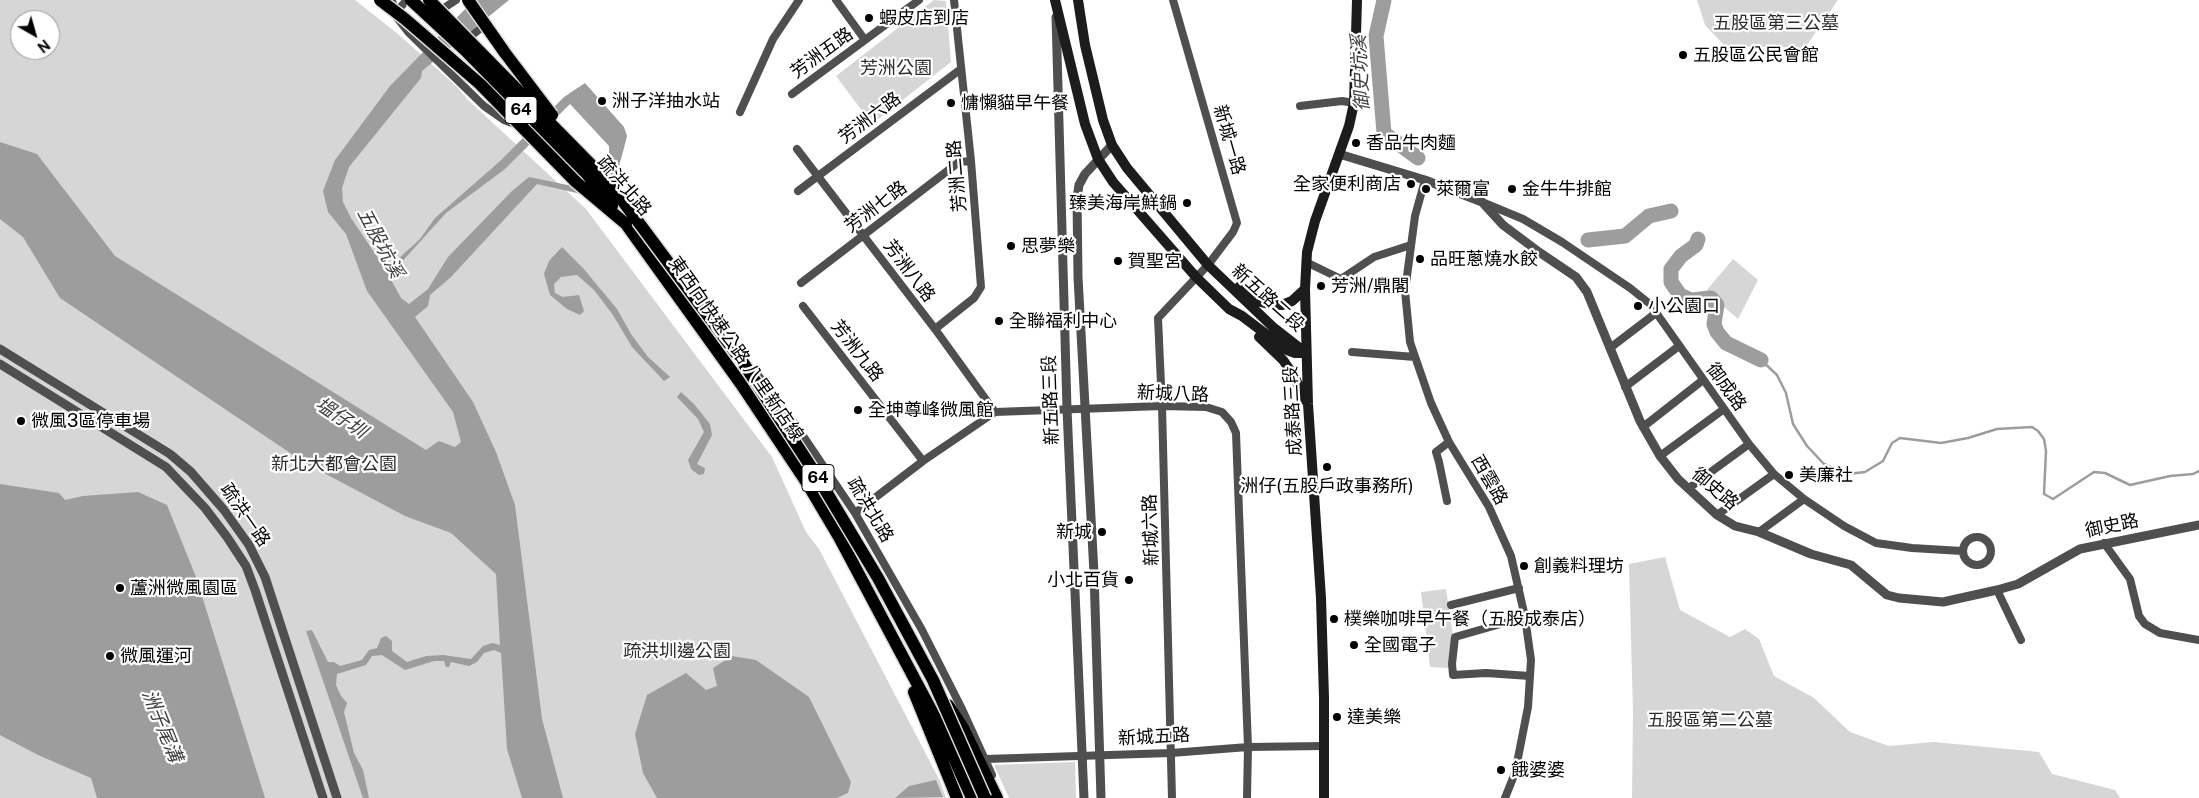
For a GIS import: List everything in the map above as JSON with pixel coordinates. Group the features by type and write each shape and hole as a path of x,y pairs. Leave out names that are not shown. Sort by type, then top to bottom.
{"highway":[{"path":"380,0 405,18 480,84 576,182 626,224"},
{"name":"東西向快速公路 八里新店線","path":"411,0 465,50 587,174 626,224 741,384 807,482 839,537 937,721 972,798"},
{"name":"東西向快速公路 八里新店線","path":"429,0 610,184 682,278 750,373 815,473 868,561 932,680 985,798"},
{"path":"468,0 483,24 547,108 610,184"},
{"path":"900,652 912,688 957,798"},
{"path":"932,680 963,728 999,798"}],"main road":[{"name":"新五路二段","path":"1078,0 1084,45 1095,92 1112,145 1127,168 1208,265 1274,328 1306,353"},
{"name":"成泰路三段","path":"1324,798 1321,598 1308,404 1306,262 1315,221 1339,154 1354,103 1357,0"},
{"name":"新五路二段","path":"1055,1 1085,124 1098,159 1113,182 1196,277 1229,309 1242,316 1287,350 1295,353 1306,353"},
{"path":"1208,265 1248,294 1272,305 1282,306 1292,301 1305,289"},
{"path":"1229,309 1282,360 1294,376 1308,404"}],"street":[{"path":"392,0 395,13 401,24 484,106 504,120 556,133"},
{"path":"395,13 407,0"},
{"path":"423,0 437,13 456,0"},
{"path":"740,112 773,39 799,0"},
{"path":"836,0 865,40"},
{"name":"芳洲五路","path":"792,94 919,0"},
{"name":"芳洲二路","path":"935,329 974,298 981,287 971,161 954,0"},
{"name":"新城一路","path":"1173,0 1237,223 1233,232 1208,265 1196,277"},
{"name":"新五路三段","path":"1055,1 1067,408 1084,798"},
{"name":"疏洪北路","path":"486,24 465,41 556,133 629,212 767,385 855,513 922,630 986,759 999,798"},
{"name":"芳洲六路","path":"798,191 961,69"},
{"path":"484,106 506,84"},
{"path":"1300,106 1342,101 1354,103"},
{"path":"515,124 531,108"},
{"name":"新五路三段","path":"1101,798 1094,573 1078,276 1077,198 1079,185 1098,159 1112,145"},
{"name":"芳洲八路","path":"797,149 935,329 995,412"},
{"name":"御史路","path":"1339,154 1425,180 1482,202 1503,225 1576,277 1587,292 1643,426 1660,456 1678,480 1717,515 1735,526 1759,532 1811,554 1851,565 1887,595 1943,602 1997,590 2018,584 2080,549 2199,525"},
{"name":"芳洲七路","path":"801,283 959,162 971,161"},
{"name":"西雲路","path":"1425,180 1415,216 1404,291 1410,342 1431,403 1449,442 1489,508 1511,556 1525,617 1531,660 1528,707 1515,773 1505,798"},
{"name":"御成路","path":"1482,202 1523,218 1630,288 1650,304 1749,444 1774,474 1804,499 1844,526 1876,543 1912,548 1962,551"},
{"path":"1306,262 1341,279 1374,257 1411,245"},
{"name":"新城六路","path":"1172,798 1158,318 1196,277"},
{"name":"芳洲九路","path":"803,306 924,461"},
{"path":"1610,348 1656,313"},
{"path":"1625,386 1679,346"},
{"name":"疏洪一路","path":"0,349 170,454 191,472 224,510 249,545 265,578 337,798"},
{"path":"1352,352 1415,356"},
{"name":"疏洪一路","path":"0,364 166,467 205,508 227,537 246,566 256,590 323,798"},
{"path":"1643,426 1703,380"},
{"name":"新城八路","path":"995,412 1067,408 1206,407 1222,412 1231,422 1236,433 1248,746 1247,798"},
{"path":"1660,456 1724,409"},
{"path":"855,513 924,461 995,412"},
{"path":"1447,501 1440,462 1436,452 1449,442"},
{"path":"1689,488 1749,444"},
{"path":"1717,515 1774,474"},
{"path":"1759,532 1804,499"},
{"path":"2104,543 2130,579 2139,616 2145,624 2160,633 2199,640"},
{"path":"1450,606 1518,588"},
{"path":"1997,590 2021,640"},
{"path":"1525,617 1455,637 1452,664 1453,675 1486,673 1530,676"},
{"name":"新城五路","path":"986,759 1171,753 1248,746 1324,746"}],"green space":[{"name":"新北大都會公園","path":"0,0 355,0 398,34 586,209 772,457 806,532 819,549 940,781 946,798 0,798"},
{"name":"芳洲公園","path":"934,0 946,1 951,62 872,124 836,76"},
{"name":"五股區第三公墓","path":"1697,0 1838,0 1805,48 1725,46 1705,25"},
{"path":"1733,259 1758,280 1738,319 1706,291"},
{"name":"五股區第二公墓","path":"1665,557 1680,610 1730,637 1745,629 1759,639 1774,676 1814,698 1850,732 1889,746 1934,742 2039,752 2052,774 2115,790 2120,798 1632,798 1633,712 1629,564"},
{"path":"1446,589 1453,636 1450,668 1430,667 1421,592"},
{"path":"1075,762 1076,798 1009,798 994,765"}],"water":[{"name":"塭仔圳","path":"474,0 509,0 422,71 421,78 349,167 342,188 343,202 351,218 386,270 420,239 435,218 499,162 564,97 585,83 624,127 627,136 619,166 611,182 590,196 537,184 451,277 430,295 428,306 415,317 473,402 496,452 515,505 542,719 563,798 522,798 507,749 501,653 494,650 484,653 477,662 469,666 451,662 449,667 446,667 444,661 434,661 405,670 382,655 372,656 366,665 337,674 336,685 347,703 344,712 354,753 363,770 369,798 363,798 306,631 312,630 328,662 334,662 340,666 362,660 369,650 377,648 381,638 386,636 392,641 392,651 407,662 426,656 443,655 471,659 483,646 492,643 500,645 496,574 451,533 405,516 305,463 60,298 23,237 0,219 0,142 37,154 115,256 426,450 439,441 455,447 461,442 453,412 367,291 346,234 328,212 323,191 335,160 390,86","holes":["570,104 609,146 609,154 601,178 587,189 529,177 512,191 448,257 428,289 409,304 401,298 389,276 446,213 505,169"]},
{"path":"562,247 583,268 617,309 631,334 648,357 670,377 664,381 632,347 613,315 594,290 577,275 561,277 554,284 555,293 563,297 579,295 584,311 580,315 567,309 550,295 544,274 549,261"},
{"path":"681,392 694,404 710,424 712,435 697,464 705,468 704,474 699,475 691,469 688,460 704,432 698,419 677,397"},
{"name":"微風運河","path":"0,484 59,493 65,500 83,496 138,492 167,505 196,577 265,798 97,798 91,778 38,755 0,735"},
{"path":"732,656 756,660 809,697 851,782 848,793 837,798 657,798 643,773 635,734 647,695 686,673 706,690 717,686 713,668"},
{"path":"936,780 943,797 895,798 909,786"}],"waterway":[{"name":"御史坑溪","path":"1384,0 1376,36 1384,133 1418,158"},
{"name":"御史坑溪","path":"1588,240 1625,236 1649,216 1671,211"},
{"name":"御史坑溪","path":"1698,239 1696,245 1681,256 1671,269 1671,282 1680,295 1691,300 1711,298 1717,305 1714,324 1717,332 1726,343 1761,360"},
{"name":"御史坑溪","path":"1761,360 1777,375 1786,393 1793,424 1807,446 1824,464 1848,474 1865,472 1883,461 1892,443 1900,438 1941,443 1968,438 1997,429 2032,427 2044,439 2046,451 2044,494 2053,499 2094,472 2105,473 2130,485 2170,476 2193,474 2199,471"}],"place":[{"name":"蝦皮店到店","path":"869,18"},
{"name":"五股區公民會館","path":"1683,55"},
{"name":"洲子洋抽水站","path":"602,101"},
{"name":"慵懶貓早午餐","path":"951,103"},
{"name":"香品牛肉麵","path":"1356,143"},
{"name":"全家便利商店","path":"1411,184"},
{"name":"萊爾富","path":"1426,189"},
{"name":"金牛牛排館","path":"1512,189"},
{"name":"臻美海岸鮮鍋","path":"1187,203"},
{"name":"思夢樂","path":"1011,246"},
{"name":"品旺蔥燒水餃","path":"1420,259"},
{"name":"賀聖宮","path":"1118,261"},
{"name":"芳洲/鼎閣","path":"1321,286"},
{"name":"小公園口","path":"1638,306"},
{"name":"全聯福利中心","path":"999,321"},
{"name":"全坤尊峰微風館","path":"858,410"},
{"name":"微風3區停車場","path":"21,421"},
{"name":"洲仔(五股戶政事務所)","path":"1327,467"},
{"name":"美廉社","path":"1789,475"},
{"name":"新城","path":"1102,532"},
{"name":"創義料理坊","path":"1524,566"},
{"name":"小北百貨","path":"1129,580"},
{"name":"蘆洲微風園區","path":"120,588"},
{"name":"樸樂咖啡早午餐（五股成泰店）","path":"1334,619"},
{"name":"全國電子","path":"1354,645"},
{"name":"微風運河","path":"110,656"},
{"name":"達美樂","path":"1337,717"},
{"name":"餓婆婆","path":"1501,770"}],"water label":[{"name":"五股坑溪","path":"380,243"},
{"name":"洲子尾溝","path":"162,726"}],"park label":[{"name":"疏洪圳邊公園","path":"677,651"}]}
